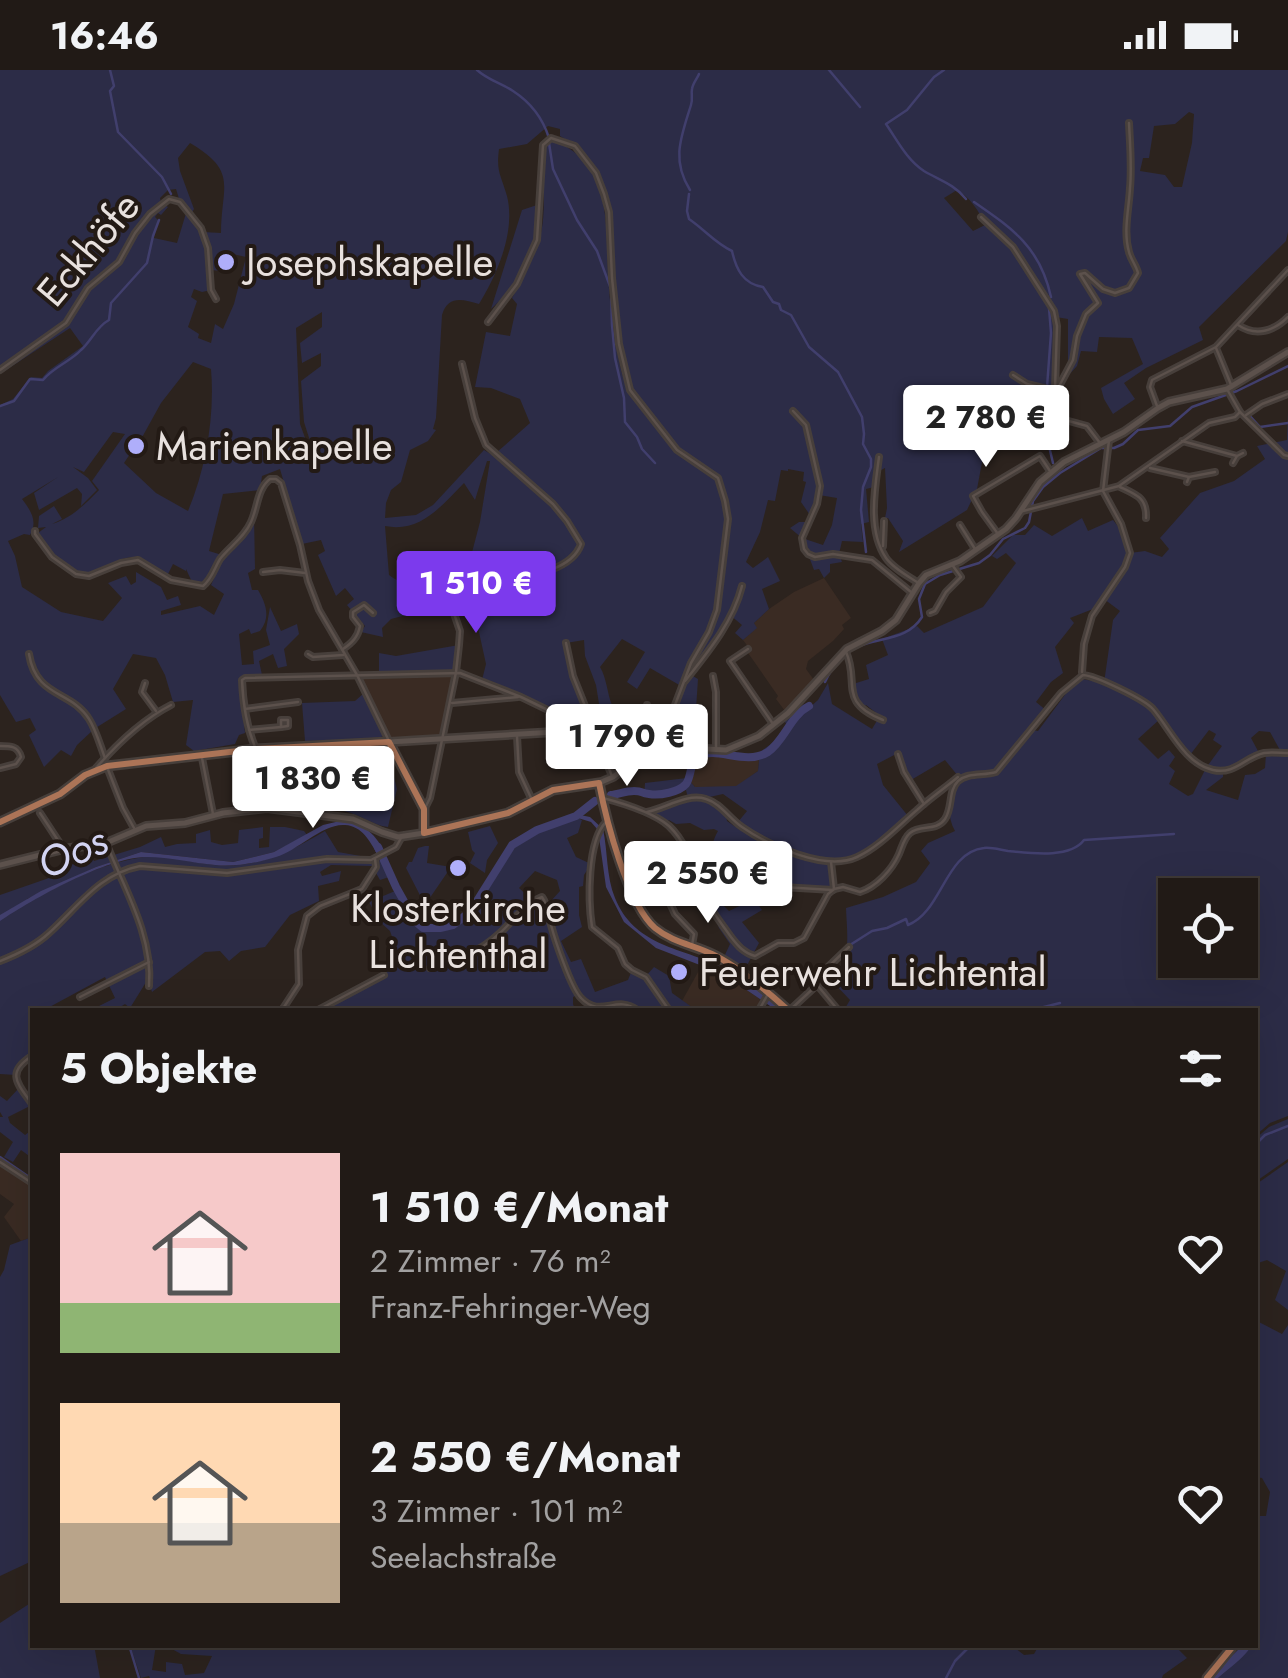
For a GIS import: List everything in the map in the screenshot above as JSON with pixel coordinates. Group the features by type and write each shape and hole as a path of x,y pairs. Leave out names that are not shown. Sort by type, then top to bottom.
{"main road":[{"path":"0,822 60,794 106,762 592,731 649,747 716,750 740,746 774,725 847,653 893,623 918,582 932,572 954,568 999,535 1023,511 1034,489 1050,472 1170,402 1230,391 1288,352"},
{"path":"389,742 424,809 424,833"},
{"path":"0,865 106,843 146,826 266,808 353,819 402,838 502,815 552,790 599,783 613,777 649,747"},
{"path":"599,783 602,826 641,912 660,932 725,961 766,997 785,1008"},
{"path":"1207,1678 1232,1648"}],"street":[{"path":"1056,392 1073,360 1086,314 1098,304 1080,274 1085,273 1115,294 1129,288 1138,274 1128,240 1129,123"},
{"path":"488,322 518,284 537,240 541,151 546,140 556,139 575,146 596,173 609,212 619,344 630,390 677,450 718,478 726,500 728,519 717,610 672,713 654,734 649,747"},
{"name":"Eckhöfe","path":"0,370 66,323 88,288 118,262 150,214 170,199 180,202 201,228 208,248 211,290 216,299"},
{"path":"981,217 1013,247 1054,311 1059,414 1065,420 1087,426 1100,442"},
{"path":"1158,408 1150,387 1152,380 1216,347 1288,270"},
{"path":"1237,324 1257,332 1278,326 1288,317"},
{"path":"1216,347 1242,414 1288,456"},
{"path":"424,809 430,798 456,672 460,631 447,584 460,569 474,563 514,574 540,572 568,561 580,549 571,527 546,496 486,445 462,364"},
{"path":"1014,375 1027,384 1056,392"},
{"path":"1023,511 1119,486 1209,424 1288,394"},
{"path":"793,411 806,425 820,486 817,504 802,538 804,549 816,558 833,554 867,558 912,593"},
{"path":"1182,440 1237,456"},
{"path":"1082,672 1092,616 1130,553 1121,524 1103,491 1109,441"},
{"path":"1233,462 1243,453"},
{"path":"999,535 973,496 1040,456 1050,472"},
{"path":"879,457 874,521 883,552 888,561 918,582"},
{"path":"1149,467 1189,476 1215,472"},
{"path":"1187,482 1189,476"},
{"path":"36,531 48,553 76,574 89,576 138,560 171,580 203,586 247,530 262,486 276,479 281,483 319,610 389,742"},
{"path":"1119,486 1141,497 1146,504 1146,518"},
{"path":"883,552 884,520"},
{"path":"960,525 976,551"},
{"path":"930,613 936,611 946,592 961,577 954,568"},
{"path":"263,572 307,573"},
{"path":"681,686 726,626 742,586"},
{"path":"342,650 352,642 360,626 353,612 364,605 373,612"},
{"path":"566,643 592,731"},
{"path":"748,649 730,660 774,725"},
{"path":"847,653 854,699 867,713 883,720"},
{"path":"29,654 43,685 88,717 135,831"},
{"path":"308,654 313,658 345,655"},
{"path":"266,808 244,709 245,678 456,672 482,680 592,731"},
{"path":"765,886 843,887 862,892 873,885 894,864 909,834 943,822 957,783 967,776 996,772 1061,693 1083,675 1098,678 1147,703 1192,758 1206,768 1228,771 1263,754 1288,753"},
{"path":"712,676 716,692 716,750"},
{"path":"145,683 142,692 157,712"},
{"path":"450,703 520,697"},
{"path":"244,709 263,708 269,702 298,702"},
{"path":"106,762 170,704"},
{"path":"647,705 645,716 654,734"},
{"path":"248,730 281,726"},
{"path":"517,736 519,772 532,802"},
{"path":"598,742 613,777"},
{"path":"0,746 14,746 21,757 16,764 0,768"},
{"path":"898,754 924,804"},
{"path":"202,756 213,816"},
{"path":"646,812 680,800 704,798 743,828 780,848 805,857 851,860 958,777"},
{"path":"602,798 646,812 667,824 689,854 706,901 750,955 760,955 778,943 802,940 834,889 830,861"},
{"path":"40,813 64,849"},
{"path":"602,826 595,843 589,902 592,927 618,948 625,964 646,976 669,1008"},
{"path":"0,961 36,944 118,872 140,866 227,873 327,859 377,858 396,847 402,838"},
{"path":"106,843 142,930 149,986"},
{"path":"283,1008 299,984 298,950 307,916 366,885 377,858"},
{"path":"680,896 669,901 675,914 694,934 692,946"},
{"path":"430,968 468,957 501,932 528,904 542,897 556,942 581,998 592,1006 603,1008 619,1002 635,1008"},
{"path":"791,1008 850,947"},
{"path":"80,997 149,962"},
{"path":"322,1008 384,975"},
{"path":"817,985 836,1008"},
{"path":"761,1008 766,997"},
{"path":"30,1057 16,1076 30,1101"},
{"path":"0,1162 30,1182"}],"shaded area":[{"path":"0,70 1288,70 1286,241 1199,327 1203,340 1124,383 1135,399 1113,414 1101,388 1143,364 1132,338 1099,337 1097,352 1081,351 1077,366 1066,378 1063,377 1068,362 1068,319 1056,317 1053,389 1025,385 1014,440 983,457 977,489 967,510 899,552 903,541 885,518 885,468 879,471 874,487 866,489 869,522 861,524 863,542 842,541 842,562 830,564 830,572 824,578 819,569 814,570 802,538 823,545 837,498 819,495 812,518 801,502 804,472 781,470 775,501 768,500 760,532 746,562 753,568 768,557 780,581 762,589 769,609 754,623 757,628 743,640 735,633 742,625 730,615 691,675 698,679 695,724 654,744 654,736 667,720 681,686 650,668 637,689 627,682 645,652 622,639 600,667 612,705 600,710 584,640 566,643 566,660 586,708 586,724 482,680 486,664 475,614 457,613 450,604 391,619 382,628 383,637 361,632 365,626 347,605 354,599 345,588 336,596 318,555 325,551 321,540 302,544 280,469 262,476 260,490 223,494 209,551 222,555 204,584 192,582 186,569 173,564 167,576 140,558 129,557 94,572 74,571 42,542 38,533 46,527 38,528 39,516 54,506 62,519 52,524 59,521 78,510 99,490 92,481 125,434 113,432 84,472 73,467 97,490 81,506 82,494 77,488 39,510 34,493 58,477 22,499 32,516 32,530 30,535 8,541 22,587 61,612 103,621 122,598 108,583 126,576 131,585 136,582 136,572 161,587 167,600 178,596 181,605 161,611 161,615 200,606 214,615 224,594 211,585 229,550 254,516 255,569 248,573 252,590 258,590 263,600 266,616 260,631 251,634 249,629 239,634 242,665 254,664 253,651 270,645 266,630 270,607 281,631 297,624 299,634 284,649 287,666 278,668 273,654 259,661 262,675 243,677 245,733 239,735 235,744 194,751 186,745 193,700 173,702 156,658 133,654 113,689 126,709 94,729 85,712 69,702 87,719 92,731 71,756 61,750 44,767 29,735 36,730 30,718 16,722 0,695 0,405 13,399 31,377 42,378 83,346 70,328 0,374","holes":["1189,112 1194,114 1182,187 1174,187 1165,175 1140,171 1143,158 1149,158 1154,126 1175,124","548,126 560,129 560,136 579,151 598,176 611,218 626,378 644,411 686,457 657,430 637,404 625,382 612,319 601,195 585,163 552,140 544,145 541,233 512,298 517,304 510,336 486,332 475,387 491,388 520,399 530,423 496,453 552,500 574,530 532,486 484,450 433,505 416,515 385,518 386,503 391,490 401,482 410,450 428,441 436,430 433,429 442,315 452,301 479,304 503,252 509,210 499,168 499,149 527,144","190,143 216,163 224,181 221,233 203,232 191,214 194,209 178,158","176,189 187,210 177,243 154,238 158,220 155,217 168,207 160,198 168,190","957,190 974,205 985,225 973,231 944,198","224,255 246,257 234,304 223,329 215,324 211,343 198,338 199,334 188,327 197,301 191,297 194,289 211,290 211,270 222,271","322,312 322,327 300,343 302,363 321,353 321,366 301,381 304,422 311,444 308,446 300,424 296,328","193,362 211,369 208,442 188,511 156,493 124,463 132,451 141,454 146,444 140,441 161,403","490,461 470,560 420,584 400,582 389,575 385,526 420,522 464,483 475,500"]},
{"path":"537,205 535,236 526,266 515,285 491,309 522,210"},
{"path":"1288,412 1288,1116 1258,1133 1258,1008 845,1008 850,1000 832,981 845,956 846,908 916,882 930,863 921,851 928,843 955,831 949,804 958,776 945,760 911,780 898,753 877,764 883,785 908,816 862,855 830,861 832,888 756,884 745,879 733,891 720,890 719,901 729,911 754,899 762,910 742,922 759,943 744,971 724,957 730,944 706,896 719,890 711,860 718,831 690,823 664,823 652,816 652,811 688,798 686,790 644,797 645,783 687,778 695,787 736,786 758,771 756,755 775,741 787,725 783,719 796,708 808,709 828,683 832,704 872,729 878,719 855,697 853,684 869,679 866,665 888,655 882,639 917,626 924,633 983,607 1016,563 1006,553 997,559 992,556 1013,535 1025,535 1034,525 1052,536 1082,518 1088,531 1113,520 1124,534 1130,553 1145,551 1162,557 1169,549 1160,538 1200,493 1234,481 1265,459 1257,446 1287,440","holes":["1104,599 1120,611 1113,620 1104,683 1082,679 1073,684 1038,731 1032,730 1047,711 1036,702 1063,673 1055,647 1074,623 1070,618 1093,609 1095,612","1160,719 1190,755 1209,730 1216,734 1213,740 1222,746 1193,794 1188,796 1169,784 1175,771 1169,766 1175,757 1169,750 1158,759 1138,739","1259,731 1270,732 1281,752 1266,754 1265,768 1245,775 1238,800 1206,790 1223,773 1255,757 1258,751 1251,738","723,794 747,811 738,822 776,847 740,830 705,798"]},
{"path":"799,522 810,522 802,538 790,528"},
{"path":"824,578 851,618 833,641 808,661 806,669 814,680 785,711 743,640 769,609"},
{"path":"459,645 456,672 379,675 379,653 396,656"},
{"path":"456,672 443,736 387,737 357,675"},
{"path":"363,694 383,735 380,739 305,741 302,703 355,701"},
{"path":"352,748 387,750 397,789 388,827 344,811"},
{"path":"698,754 756,755 758,771 736,787 695,787 687,778 692,759"},
{"path":"576,817 582,820 578,833 567,838 576,857 591,864 583,886 579,887 582,927 561,941 571,962 581,959 595,992 628,980 632,970 646,976 654,967 669,976 672,993 693,1008 593,1008 577,995 573,997 574,1008 322,1008 384,975 384,970 402,965 390,931 379,921 369,902 395,891 389,877 380,880 376,873 379,861 385,867 389,865 419,924 437,928 451,925 475,902 511,844 541,826","holes":["535,871 557,880 560,891 550,902 534,902 519,888"]},
{"path":"590,817 603,829 612,890 633,926 658,942 726,969 779,1008 773,1008 723,974 656,948 624,922 606,887 598,830 591,822 578,818"},
{"path":"340,821 366,829 384,851 377,854 361,831 345,825 328,828 284,854 246,864 215,865 156,857 131,859 71,881 0,921 0,915 41,891 141,852 233,862 274,852 323,825"},
{"path":"490,826 498,843 487,860 485,873 470,863 475,853 468,832"},
{"path":"263,827 259,848 269,847 270,827 304,831 307,835 274,852 233,862 141,852 96,867 27,899 29,902 124,861 157,857 215,865 245,864 286,852 325,831 338,852 372,858 372,866 331,865 320,872 322,876 341,871 339,881 318,886 319,901 290,915 265,947 241,951 229,961 220,951 205,952 152,992 148,979 130,1008 125,1004 118,1008 95,1008 115,998 105,977 48,1008 30,1008 30,1057 16,1075 0,1074 0,895 49,878 53,870 140,847 161,837 165,847 196,843 196,834 210,830 211,842 222,845 238,843 239,830"},
{"path":"429,846 427,863 451,867 425,905 406,868 418,848"},
{"path":"702,965 760,999 758,1008 693,1008 682,1001"},
{"path":"18,1089 30,1106 8,1117 25,1135 30,1131 30,1157 21,1150 13,1162 4,1157 13,1142 0,1132 0,1096 7,1101"},
{"path":"1288,1119 1288,1159 1258,1180 1258,1136"},
{"path":"0,1162 30,1181 30,1238 21,1241 4,1217 14,1204 0,1194"},
{"path":"1288,1162 1288,1310 1275,1300 1286,1271 1267,1260 1258,1263 1258,1183"},
{"path":"30,1238 30,1562 0,1576 0,1277 10,1245"},
{"path":"1258,1322 1282,1334 1288,1325 1288,1678 1210,1678 1242,1648 1258,1648 1258,1516 1266,1516 1270,1492 1258,1477"},
{"path":"30,1603 30,1648 95,1648 100,1678 0,1678 0,1623"},
{"path":"131,1648 156,1648 152,1670 166,1672 166,1662 182,1664 185,1675 204,1673 212,1656 181,1654 172,1648 1015,1648 1024,1655 1034,1654 1037,1648 1177,1648 1187,1658 1162,1678 141,1678"}],"waterway":[{"path":"110,70 118,132 162,177 171,194"},
{"path":"477,70 525,100 549,138"},
{"path":"829,70 860,107"},
{"path":"944,70 907,110 886,124 918,166 966,199"},
{"path":"690,190 679,158 699,74"},
{"path":"549,143 553,169 597,251 611,289 615,358 625,422 655,463"},
{"path":"689,194 689,219 732,251 745,279 763,287 773,302 791,315 809,347 838,372 862,417 863,444 871,459 861,510 866,552"},
{"path":"974,202 1001,221 1032,252 1051,297"},
{"path":"0,406 14,401 30,379 43,380 77,354 109,320 111,303 147,263 159,220"},
{"path":"1047,387 1049,308"},
{"path":"825,682 836,664 852,650 904,633 917,624 922,617 919,599 925,584 979,563 1003,539 1025,528 1033,501 1060,473 1101,448 1123,444 1138,430 1170,426 1192,407 1288,366"},
{"path":"1047,391 1042,417 1053,463"},
{"path":"1249,415 1260,427 1288,423"},
{"path":"611,795 634,791 658,794 679,789 688,781 696,759 706,754 750,757 768,752 809,706"},
{"name":"Oos","path":"378,847 415,921 423,928 440,928 453,925 470,912 512,845 537,830 576,816 595,801"},
{"path":"850,945 872,931 906,919 908,925 919,918 960,860 971,852 987,848 1049,853 1069,850 1084,840 1174,834"},
{"path":"1040,1008 1060,1003"},
{"path":"1258,1142 1288,1126"},
{"path":"0,1157 30,1178"},
{"path":"130,1648 139,1678"},
{"path":"946,1678 968,1648"},
{"path":"1212,1678 1244,1648"}],"place":[{"name":"Josephskapelle","path":"226,262"},
{"name":"Marienkapelle","path":"136,446"},
{"name":"Klosterkirche Lichtenthal","path":"458,868"},
{"name":"Feuerwehr Lichtental","path":"679,972"}]}
